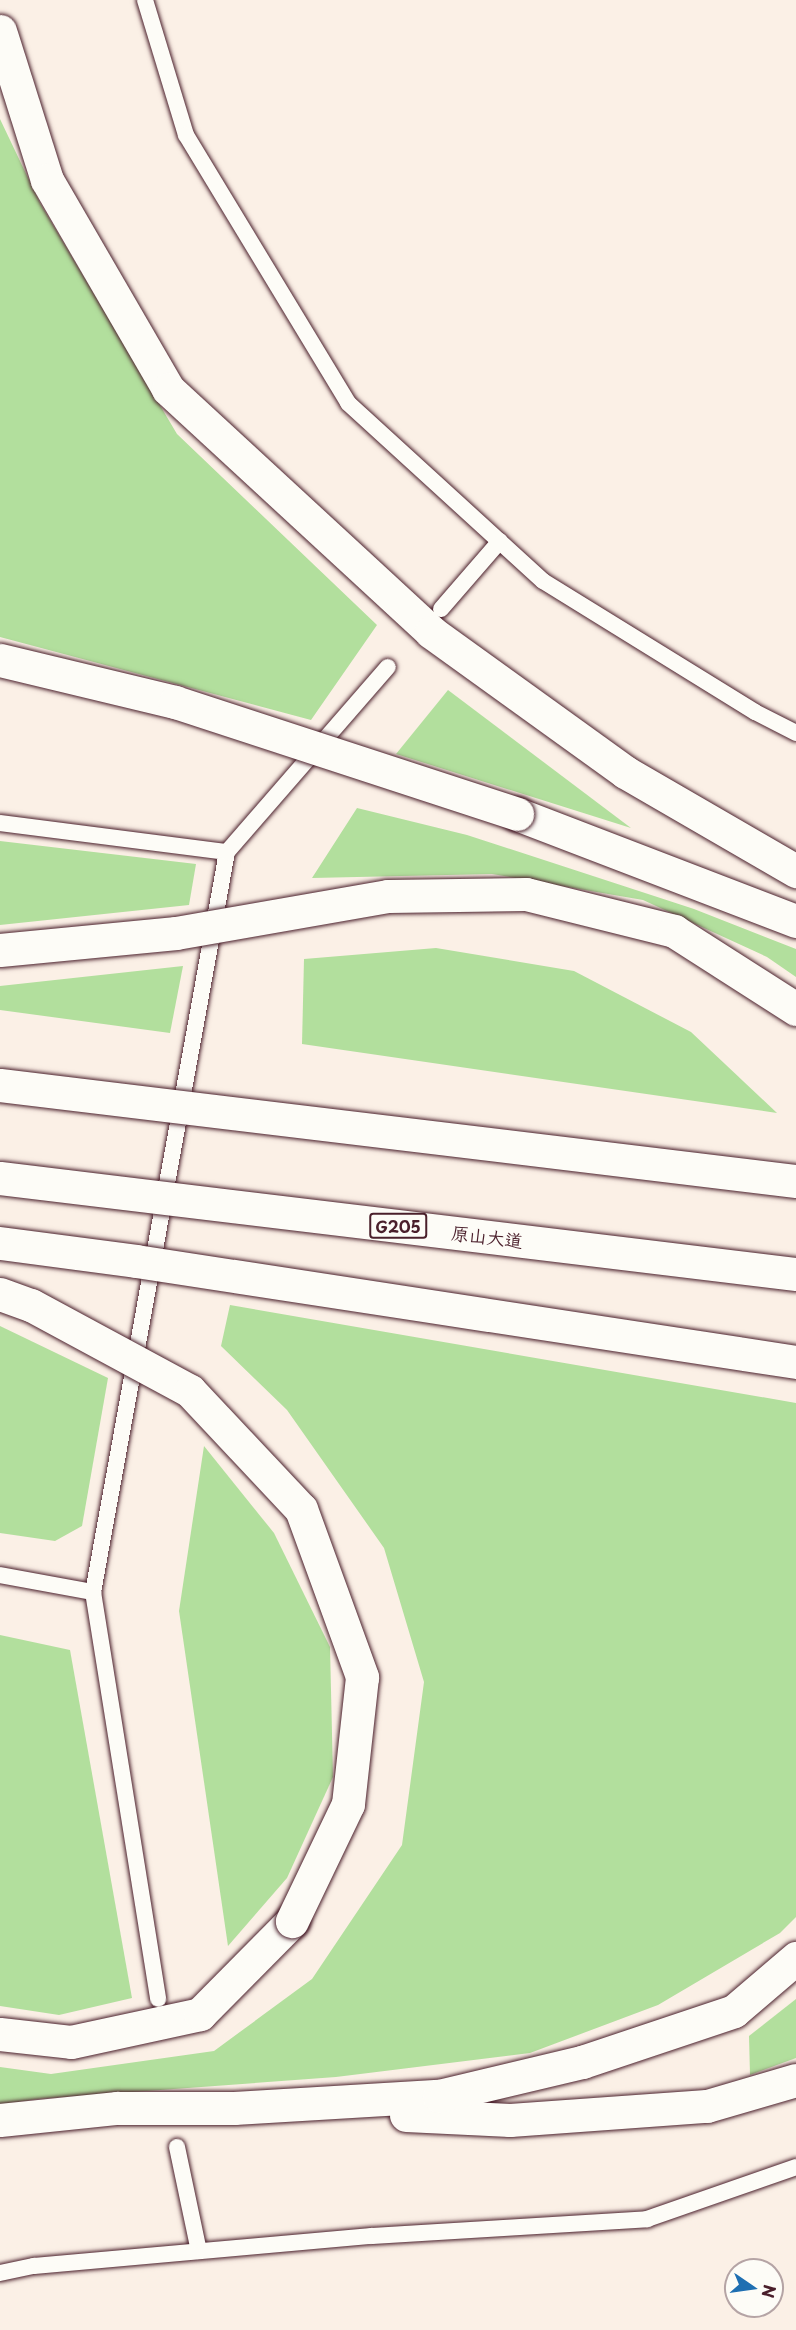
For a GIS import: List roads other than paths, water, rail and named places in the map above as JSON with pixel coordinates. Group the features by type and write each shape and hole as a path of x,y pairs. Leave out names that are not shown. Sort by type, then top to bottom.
{"highway":[{"path":"0,31 47,180 168,389 431,632 625,772 796,871"},
{"path":"0,660 175,702 517,814 796,921"},
{"path":"0,950 176,933 388,896 526,894 674,931 796,1010"},
{"path":"0,1085 796,1180"},
{"name":"原山大道","path":"0,1178 796,1274"},
{"path":"0,1243 136,1261 796,1362"},
{"path":"0,1294 31,1305 190,1391 301,1509 362,1677 348,1804 292,1921 200,2014 71,2042 0,2034"},
{"path":"234,2108 439,2097 582,2062 734,2011 796,1958"},
{"path":"0,2120 117,2108 234,2108 510,2120 707,2106 796,2080"}],"lane":[{"path":"145,0 186,135 348,403 543,580 755,712 796,733"},
{"path":"441,609 500,542"},
{"path":"158,1999 93,1592 227,852 387,667"},
{"path":"0,823 227,852"},
{"path":"0,1575 93,1592"},
{"path":"177,2147 200,2251"},
{"path":"0,2273 34,2266 372,2236 648,2219 796,2167"}]}
